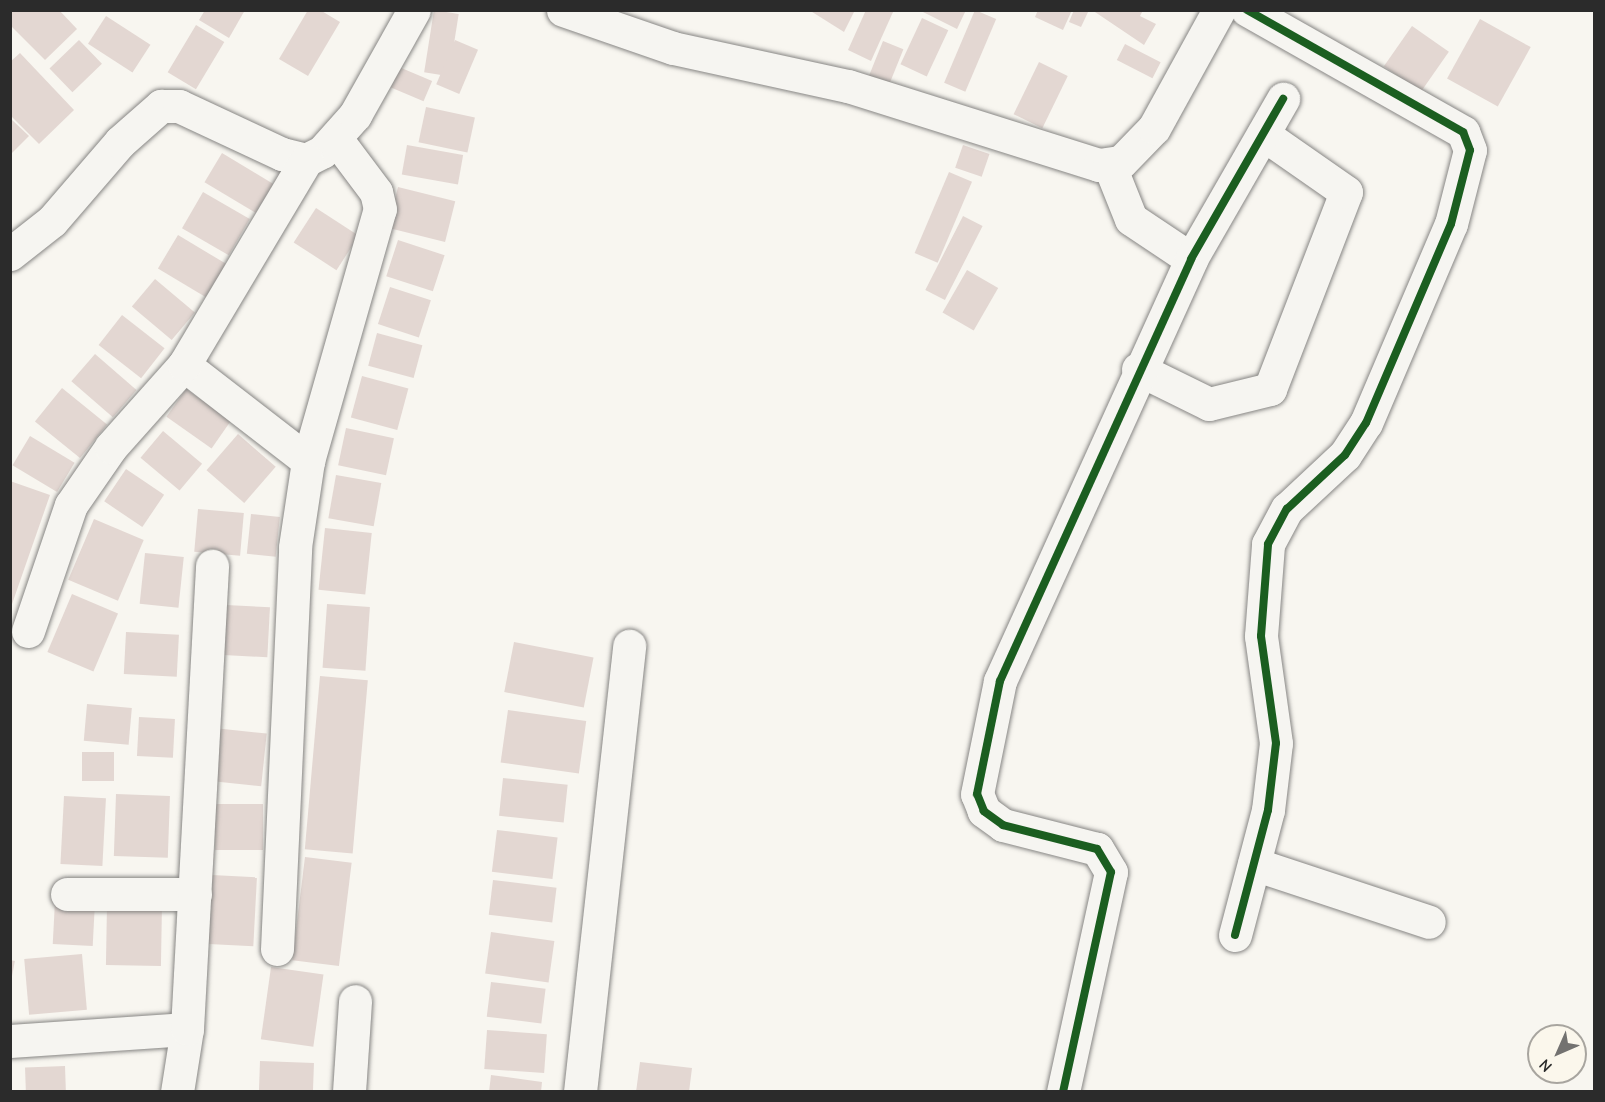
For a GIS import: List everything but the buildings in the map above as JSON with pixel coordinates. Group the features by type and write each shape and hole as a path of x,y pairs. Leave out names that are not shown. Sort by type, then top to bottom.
{"street":[{"path":"28,631 71,505 111,447 184,365 306,160 337,140 414,10"},
{"path":"563,10 673,48 848,86 1076,162 1109,164 1136,150 1154,128 1219,10"},
{"path":"1235,934 1254,864 1276,743 1261,636 1268,544 1287,509 1345,455 1366,423 1450,224 1470,150 1463,132 1247,10"},
{"path":"1063,1092 1111,872 1096,849 992,820 977,794 1000,681 1138,369 1191,259 1283,99"},
{"path":"10,254 52,221 135,127 161,106 179,106 306,160"},
{"path":"1138,369 1209,404 1270,389 1346,192 1263,134"},
{"path":"278,949 293,588 308,461 380,209 376,192 337,140"},
{"path":"1109,164 1131,219 1191,259"},
{"path":"184,365 308,461"},
{"path":"177,1092 187,1029 212,566"},
{"path":"580,1092 629,646"},
{"path":"1254,864 1429,922"},
{"path":"67,894 195,894"},
{"path":"349,1092 355,1001"},
{"path":"10,1041 187,1029"}],"cycle path":[{"path":"1235,935 1268,810 1276,743 1261,636 1268,544 1287,509 1345,455 1366,423 1451,224 1470,150 1463,132 1247,10"},
{"path":"1063,1092 1111,872 1097,849 1003,825 984,811 977,794 1000,681 1191,259 1283,99"}]}
